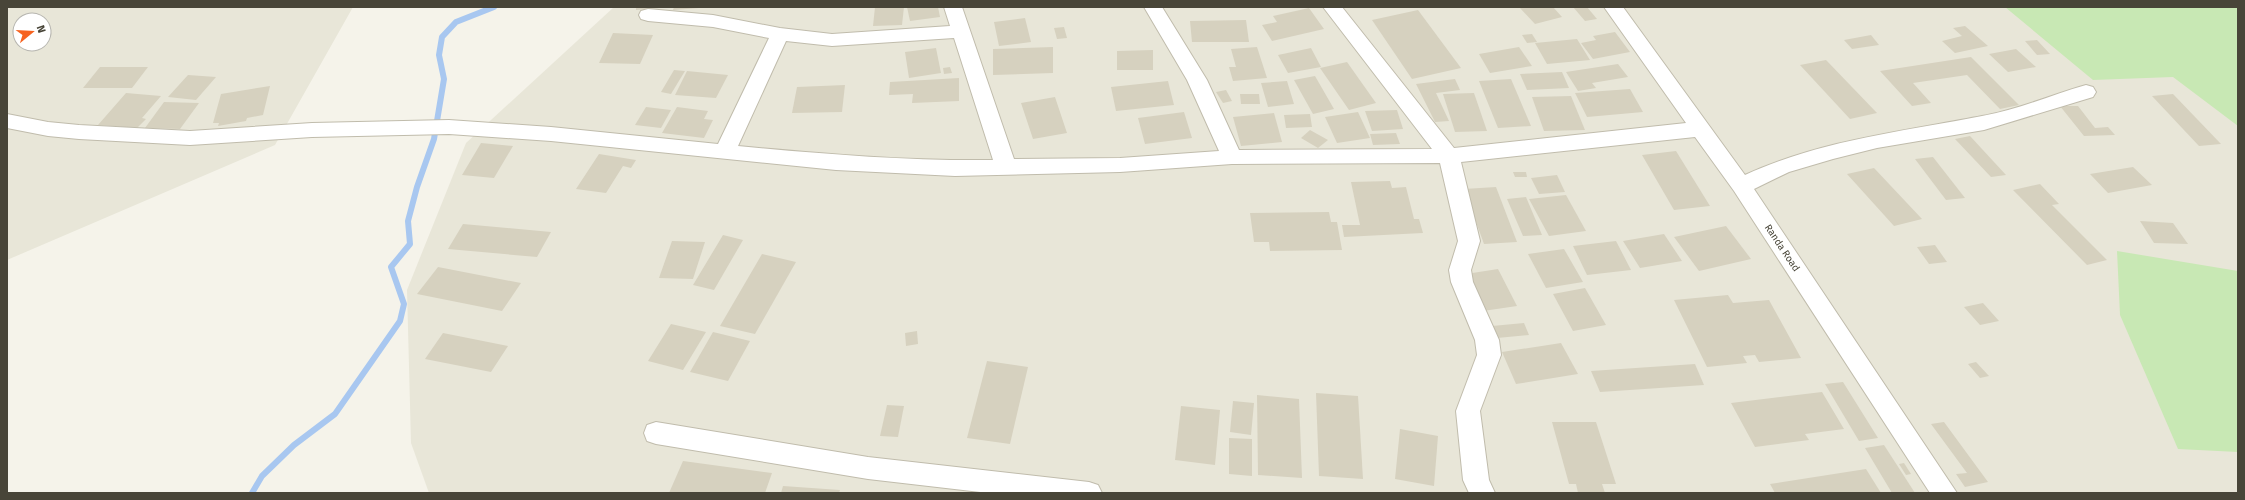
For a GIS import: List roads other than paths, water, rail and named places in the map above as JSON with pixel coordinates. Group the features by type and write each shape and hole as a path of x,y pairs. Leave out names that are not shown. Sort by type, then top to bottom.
{"street":[{"path":"953,7 1006,167"},
{"path":"1152,7 1197,80 1232,156"},
{"path":"1332,7 1449,156 1469,241 1460,270 1462,282 1487,340 1489,355 1468,411 1476,480 1482,493"},
{"name":"Randa Road","path":"1613,7 1741,186 1944,493"},
{"path":"648,15 713,21 780,34 839,40 962,31"},
{"path":"724,153 780,34"},
{"path":"1741,186 1782,167 1833,152 1877,141 1984,123 2086,92"},
{"path":"7,121 48,129 79,132 190,138 312,130 449,128 551,134 724,153 836,163 955,168 1120,165 1232,156 1449,156 1700,129"},
{"path":"656,433 868,468 946,486 1089,493"}],"waterway":[{"path":"252,493 262,476 294,445 335,414 400,321 404,304 391,267 410,244 408,221 417,187 434,139 444,79 439,55 442,37 456,22 494,7"}]}
